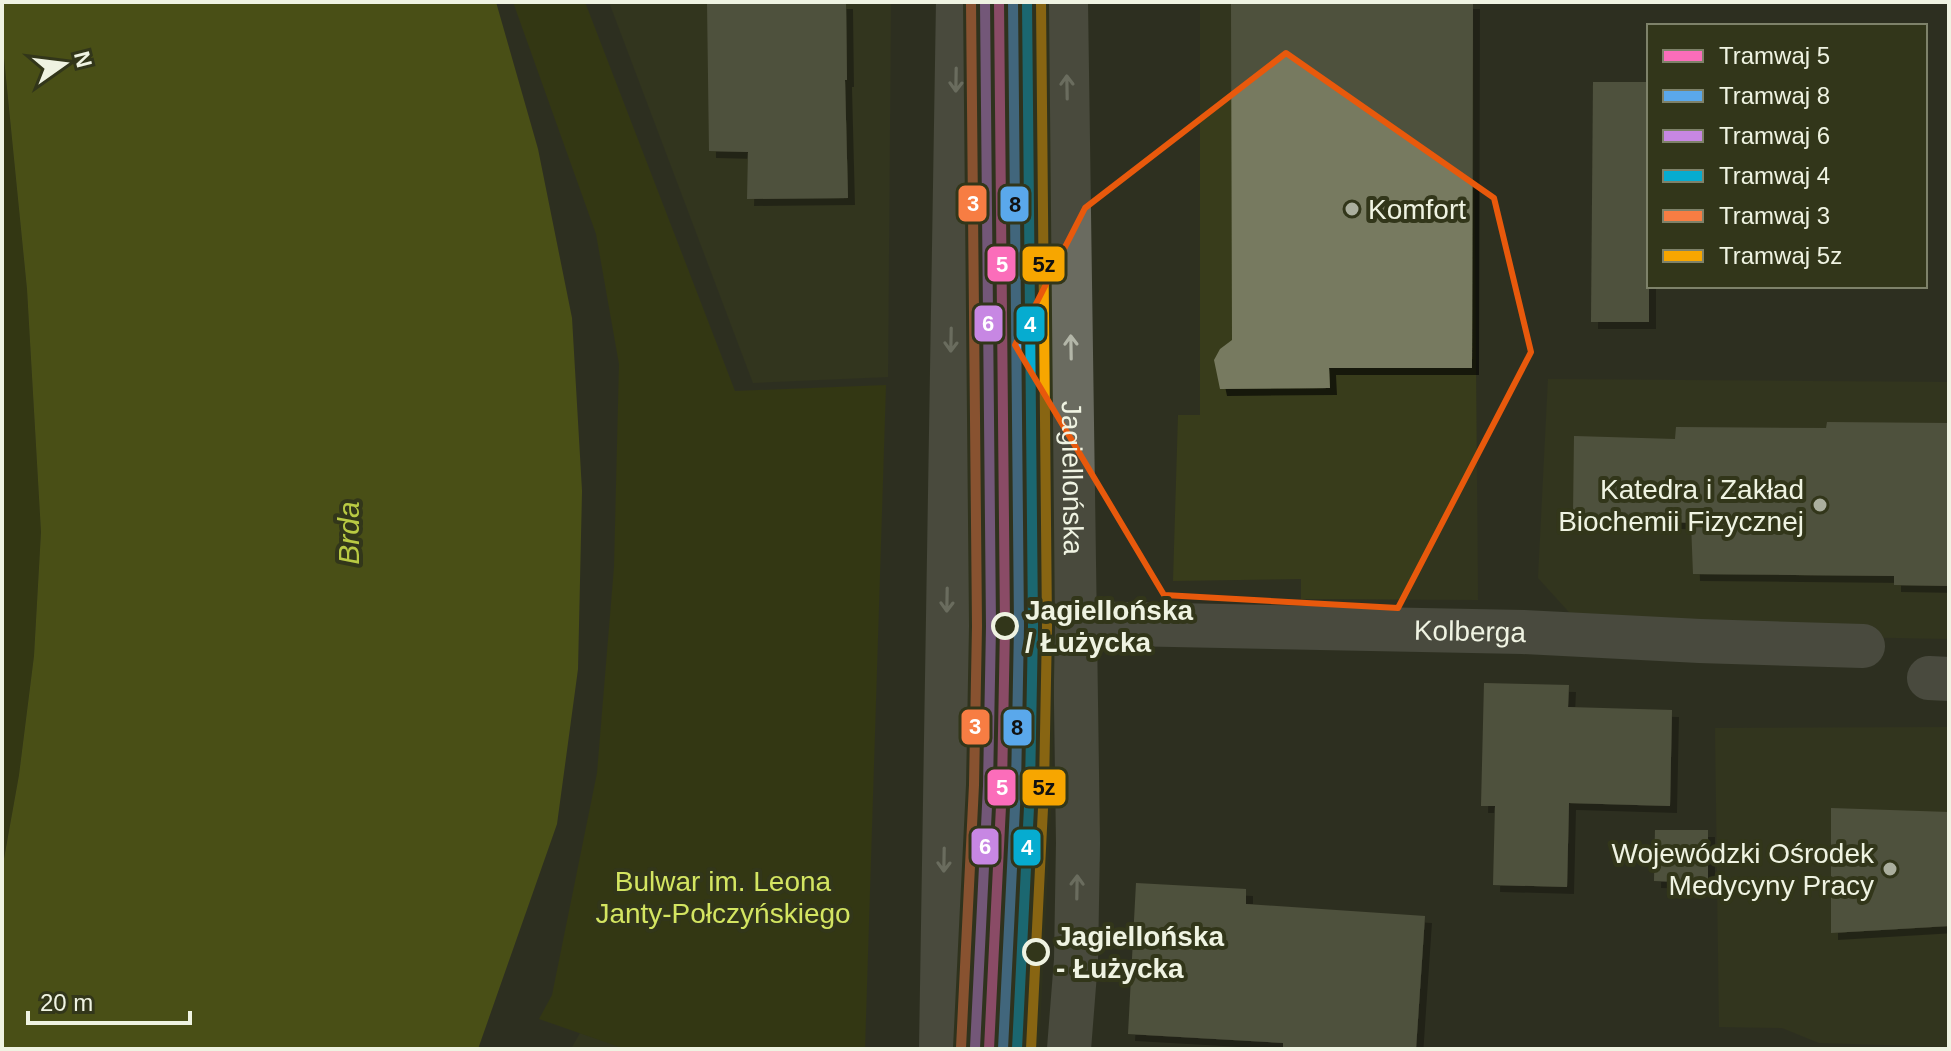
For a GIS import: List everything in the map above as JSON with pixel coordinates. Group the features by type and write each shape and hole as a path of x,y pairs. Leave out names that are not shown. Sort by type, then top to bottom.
{"main road":[{"path":"941,1049 958,2"},
{"name":"Jagiellońska","path":"1066,2 1078,858 1076,960 1069,1049"}],"street":[{"name":"Kolberga","path":"1076,623 1523,632 1863,646"}],"highlighted area":[{"path":"1286,53 1494,198 1531,352 1398,608 1164,595 1015,345 1085,208"}],"shaded area":[{"path":"609,2 891,2 888,377 753,383"},
{"name":"Komfort","path":"1200,2 1473,2 1478,600 1301,599 1301,579 1173,581 1178,415 1200,415"},
{"path":"1548,379 1949,382 1949,639 1587,632 1538,578"},
{"name":"Wojewódzki Ośrodek Medycyny Pracy","path":"1949,727 1949,1047 1819,1043 1782,1028 1719,1027 1715,728"},
{"path":"580,1033 619,1046 625,1049 571,1049"}],"green space":[{"name":"Bulwar im. Leona Janty-Połczyńskiego","path":"513,2 585,2 735,391 886,385 865,1049 625,1049 539,1019 552,995 597,773 614,567 619,364 596,234"},
{"path":"2,38 27,289 41,532 34,656 19,775 2,870"}],"water":[{"name":"Brda","path":"2,2 496,2 538,149 572,318 582,491 578,669 557,824 478,1049 2,1049 2,870 19,775 34,656 41,532 27,289 2,38"}],"building":[{"path":"707,2 846,2 848,198 747,199 748,152 709,151"},
{"name":"Komfort","path":"1231,2 1473,2 1472,368 1329,368 1330,388 1220,389 1214,360 1220,349 1232,340"},
{"path":"1593,82 1647,82 1649,322 1591,322"},
{"name":"Katedra i Zakład Biochemii Fizycznej","path":"1827,422 1949,423 1949,586 1894,585 1894,576 1693,574 1691,523 1573,516 1574,436 1675,439 1676,427 1826,428"},
{"path":"1484,683 1569,685 1568,707 1672,710 1670,806 1569,803 1567,887 1493,885 1495,806 1481,806"},
{"name":"Wojewódzki Ośrodek Medycyny Pracy","path":"1831,808 1949,812 1949,926 1831,933"},
{"path":"1655,830 1708,830 1708,883 1654,881"},
{"path":"1136,883 1246,889 1246,904 1425,916 1416,1049 1283,1049 1283,1043 1128,1034"}],"tram line":[{"name":"3","path":"961,1048 974,785 977,626 971,2"},
{"name":"6","path":"975,1048 988,786 991,626 985,2"},
{"name":"5","path":"989,1049 1002,786 1005,626 999,2"},
{"name":"8","path":"1003,1049 1016,787 1019,626 1013,2"},
{"name":"4","path":"1017,1049 1030,787 1033,627 1027,2"},
{"name":"5z","path":"1031,1049 1044,788 1047,627 1041,2"}],"place":[{"name":"Komfort","path":"1352,209"},
{"name":"Katedra i Zakład Biochemii Fizycznej","path":"1820,505"},
{"name":"Jagiellońska / Łużycka","path":"1005,626"},
{"name":"Wojewódzki Ośrodek Medycyny Pracy","path":"1890,869"},
{"name":"Jagiellońska - Łużycka","path":"1036,952"}]}
